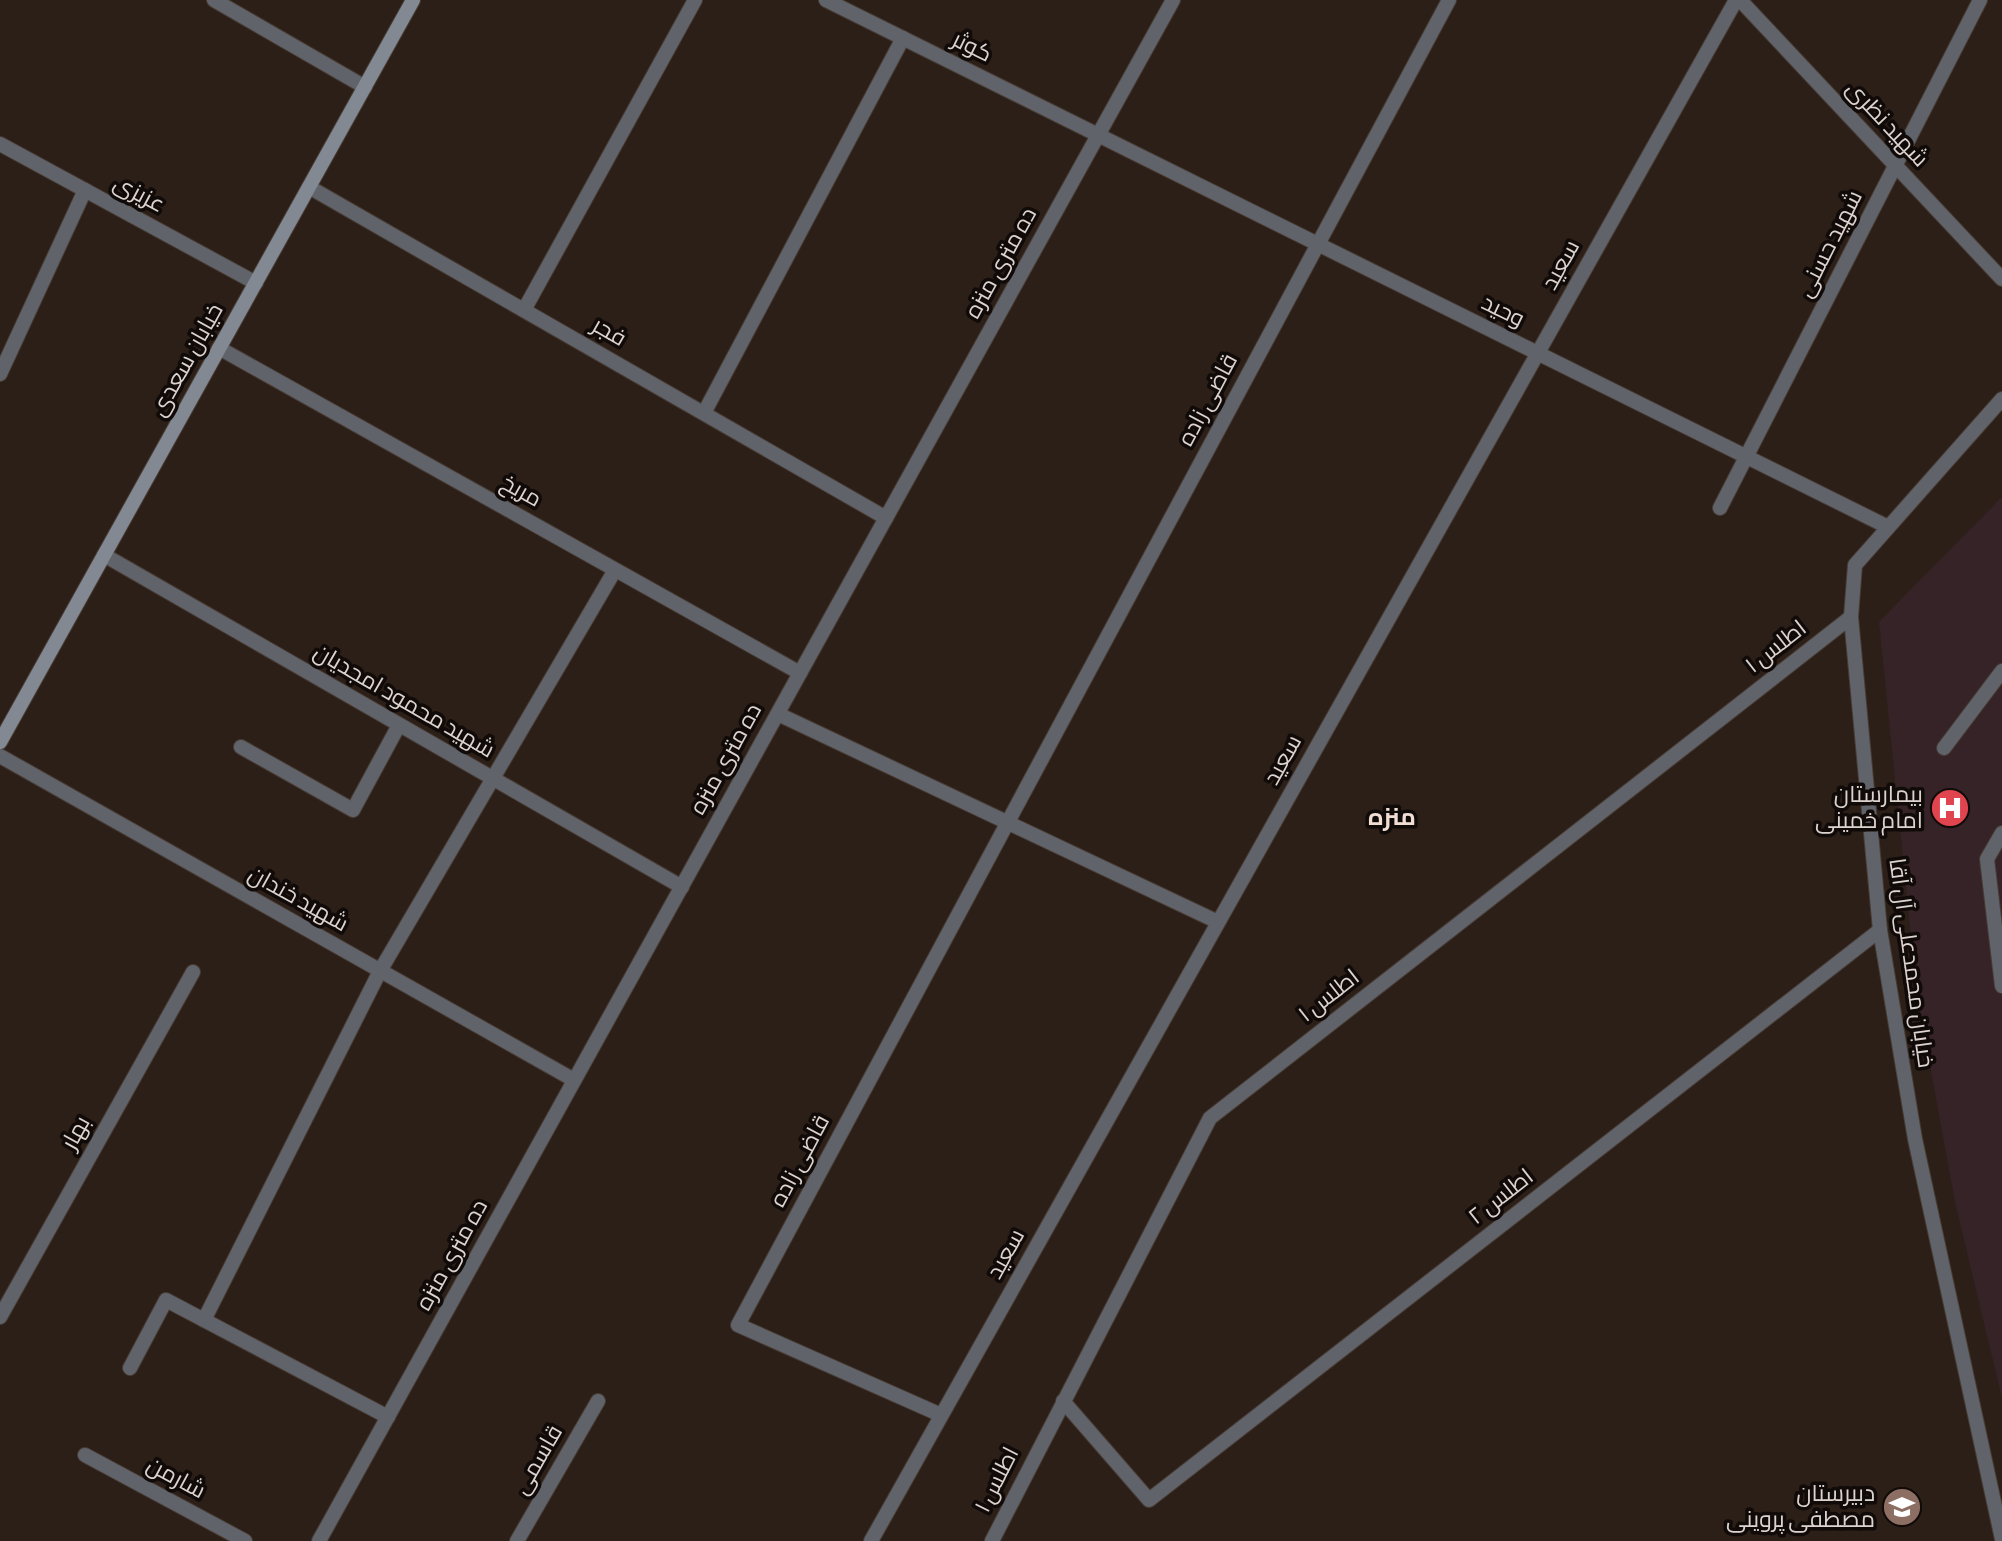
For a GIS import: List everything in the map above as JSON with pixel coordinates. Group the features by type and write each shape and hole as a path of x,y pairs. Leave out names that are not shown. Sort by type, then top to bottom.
{"main road":[{"name":"خیابان سعدی","path":"0,741 413,0"}],"street":[{"path":"214,0 365,87"},
{"path":"524,310 695,0"},
{"name":"کوثر","path":"826,0 1098,135"},
{"name":"ده متری منزه","path":"319,1541 1174,0"},
{"name":"قاضی زاده","path":"941,1415 738,1325 1449,0"},
{"name":"شهید نظری","path":"1738,0 2002,279"},
{"name":"سعید","path":"871,1541 1738,0"},
{"name":"شهید حسنی","path":"1720,508 1980,0"},
{"path":"704,413 903,38"},
{"name":"وحید","path":"1098,135 1888,527"},
{"name":"عزیزی","path":"0,144 256,283"},
{"name":"فجر","path":"309,187 886,518"},
{"path":"0,374 85,190"},
{"name":"مریخ","path":"219,348 800,673"},
{"name":"خیابان محمدعلی آل آقا","path":"2002,399 1855,565 1851,617 1880,930 1915,1139 2002,1539"},
{"name":"شهید محمود امجدیان","path":"104,555 682,887"},
{"path":"204,1320 380,971 615,570"},
{"name":"اطلس ۱","path":"992,1541 1210,1118 1851,617"},
{"path":"1944,748 2002,671"},
{"path":"778,714 1219,922"},
{"path":"241,747 353,810 399,725"},
{"name":"شهید خندان","path":"0,756 575,1080"},
{"path":"2002,832 1987,859 2002,986"},
{"name":"اطلس ۲","path":"1063,1401 1149,1500 1880,930"},
{"name":"بهار","path":"0,1317 193,972"},
{"path":"130,1368 166,1300 388,1418"},
{"name":"قاسمی","path":"517,1541 598,1401"},
{"name":"شارمن","path":"85,1455 245,1541"}],"shaded area":[{"name":"بیمارستان امام خمینی","path":"2001,498 2002,1398 1955,1202 1917,994 1879,622"}],"place":[{"name":"بیمارستان امام خمینی","path":"1950,808"},
{"name":"دبیرستان مصطفی پروینی","path":"1902,1507"}],"district":[{"name":"منزه","path":"1392,817"}]}
